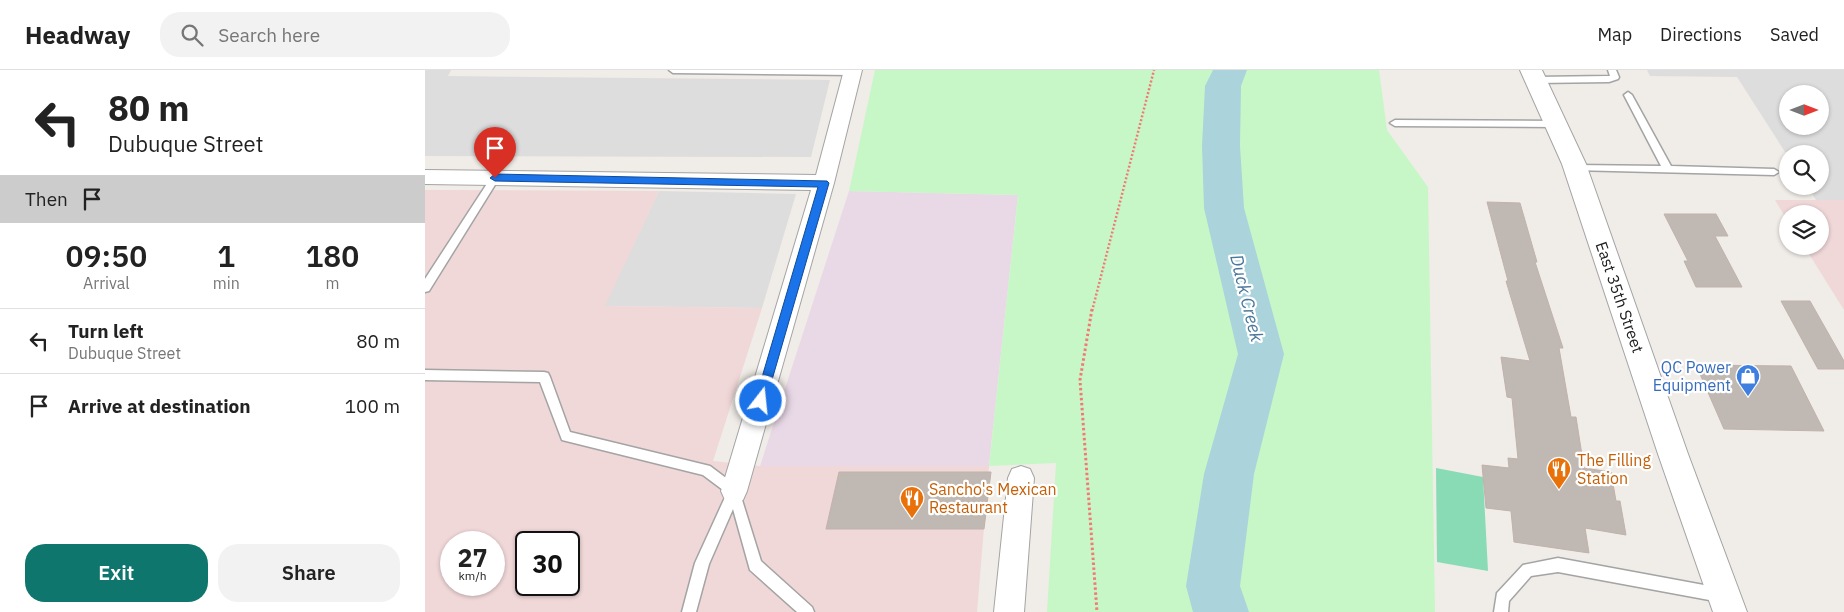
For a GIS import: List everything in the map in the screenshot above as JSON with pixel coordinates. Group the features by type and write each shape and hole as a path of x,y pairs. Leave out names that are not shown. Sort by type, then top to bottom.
{"street":[{"path":"734,491 824,183 853,71"},
{"name":"East 35th Street","path":"1534,75 1575,168 1669,445 1727,604"},
{"path":"425,177 824,183"},
{"path":"1009,612 1021,478"}],"lane":[{"path":"673,70 853,71"},
{"path":"1534,75 1609,79 1615,77 1612,70"},
{"path":"1628,94 1668,170"},
{"path":"1395,123 1556,124"},
{"path":"1575,168 1774,172"},
{"path":"425,288 495,178"},
{"path":"425,375 544,376 566,436 706,470 734,491 755,565 807,612"},
{"path":"689,612 702,562 734,491"},
{"path":"1501,612 1502,598 1528,570 1558,565 1727,604"}],"path":[{"path":"1097,612 1080,380 1095,294 1154,70"}],"shaded area":[{"path":"425,70 451,70 448,76 830,80 811,157 425,156"},
{"path":"1647,70 1844,70 1844,200 1816,200 1813,195 1829,195 1829,145 1781,145 1737,77 1650,76"},
{"path":"425,190 659,191 605,306 762,308 713,461 760,466 989,466 977,612 425,612"},
{"path":"659,191 796,194 762,308 604,306"},
{"path":"849,191 1018,195 989,466 760,466"},
{"path":"1775,200 1844,200 1844,310 1810,255 1829,255 1829,205 1779,205 1779,207"}],"green space":[{"path":"875,70 1379,70 1387,130 1428,187 1435,612 1047,612 1056,463 989,466 1018,195 849,191"},
{"path":"1436,468 1483,477 1488,571 1437,562"}],"building":[{"path":"1487,202 1520,203 1537,262 1535,262 1563,348 1559,348 1571,417 1576,417 1584,468 1611,472 1616,501 1620,501 1626,535 1585,528 1589,553 1514,542 1511,511 1486,508 1482,465 1509,468 1508,458 1518,459 1512,398 1507,397 1501,357 1530,361 1506,281 1508,281"},
{"path":"1664,214 1716,214 1728,236 1715,236 1742,287 1696,287 1684,261 1688,261"},
{"path":"1781,301 1810,301 1844,361 1844,369 1818,369"},
{"path":"1696,365 1791,366 1824,431 1724,429"},
{"path":"839,472 991,472 984,529 826,529"}],"waterway":[{"name":"Duck Creek","path":"1221,612 1213,586 1229,474 1261,354 1224,208 1221,146 1223,86 1230,70"}],"place":[{"name":"QC Power Equipment","path":"1748,397"},
{"name":"The Filling Station","path":"1559,490"},
{"name":"Sancho's Mexican Restaurant","path":"912,519"}],"route":[{"path":"495,178 824,183 761,401"}]}
